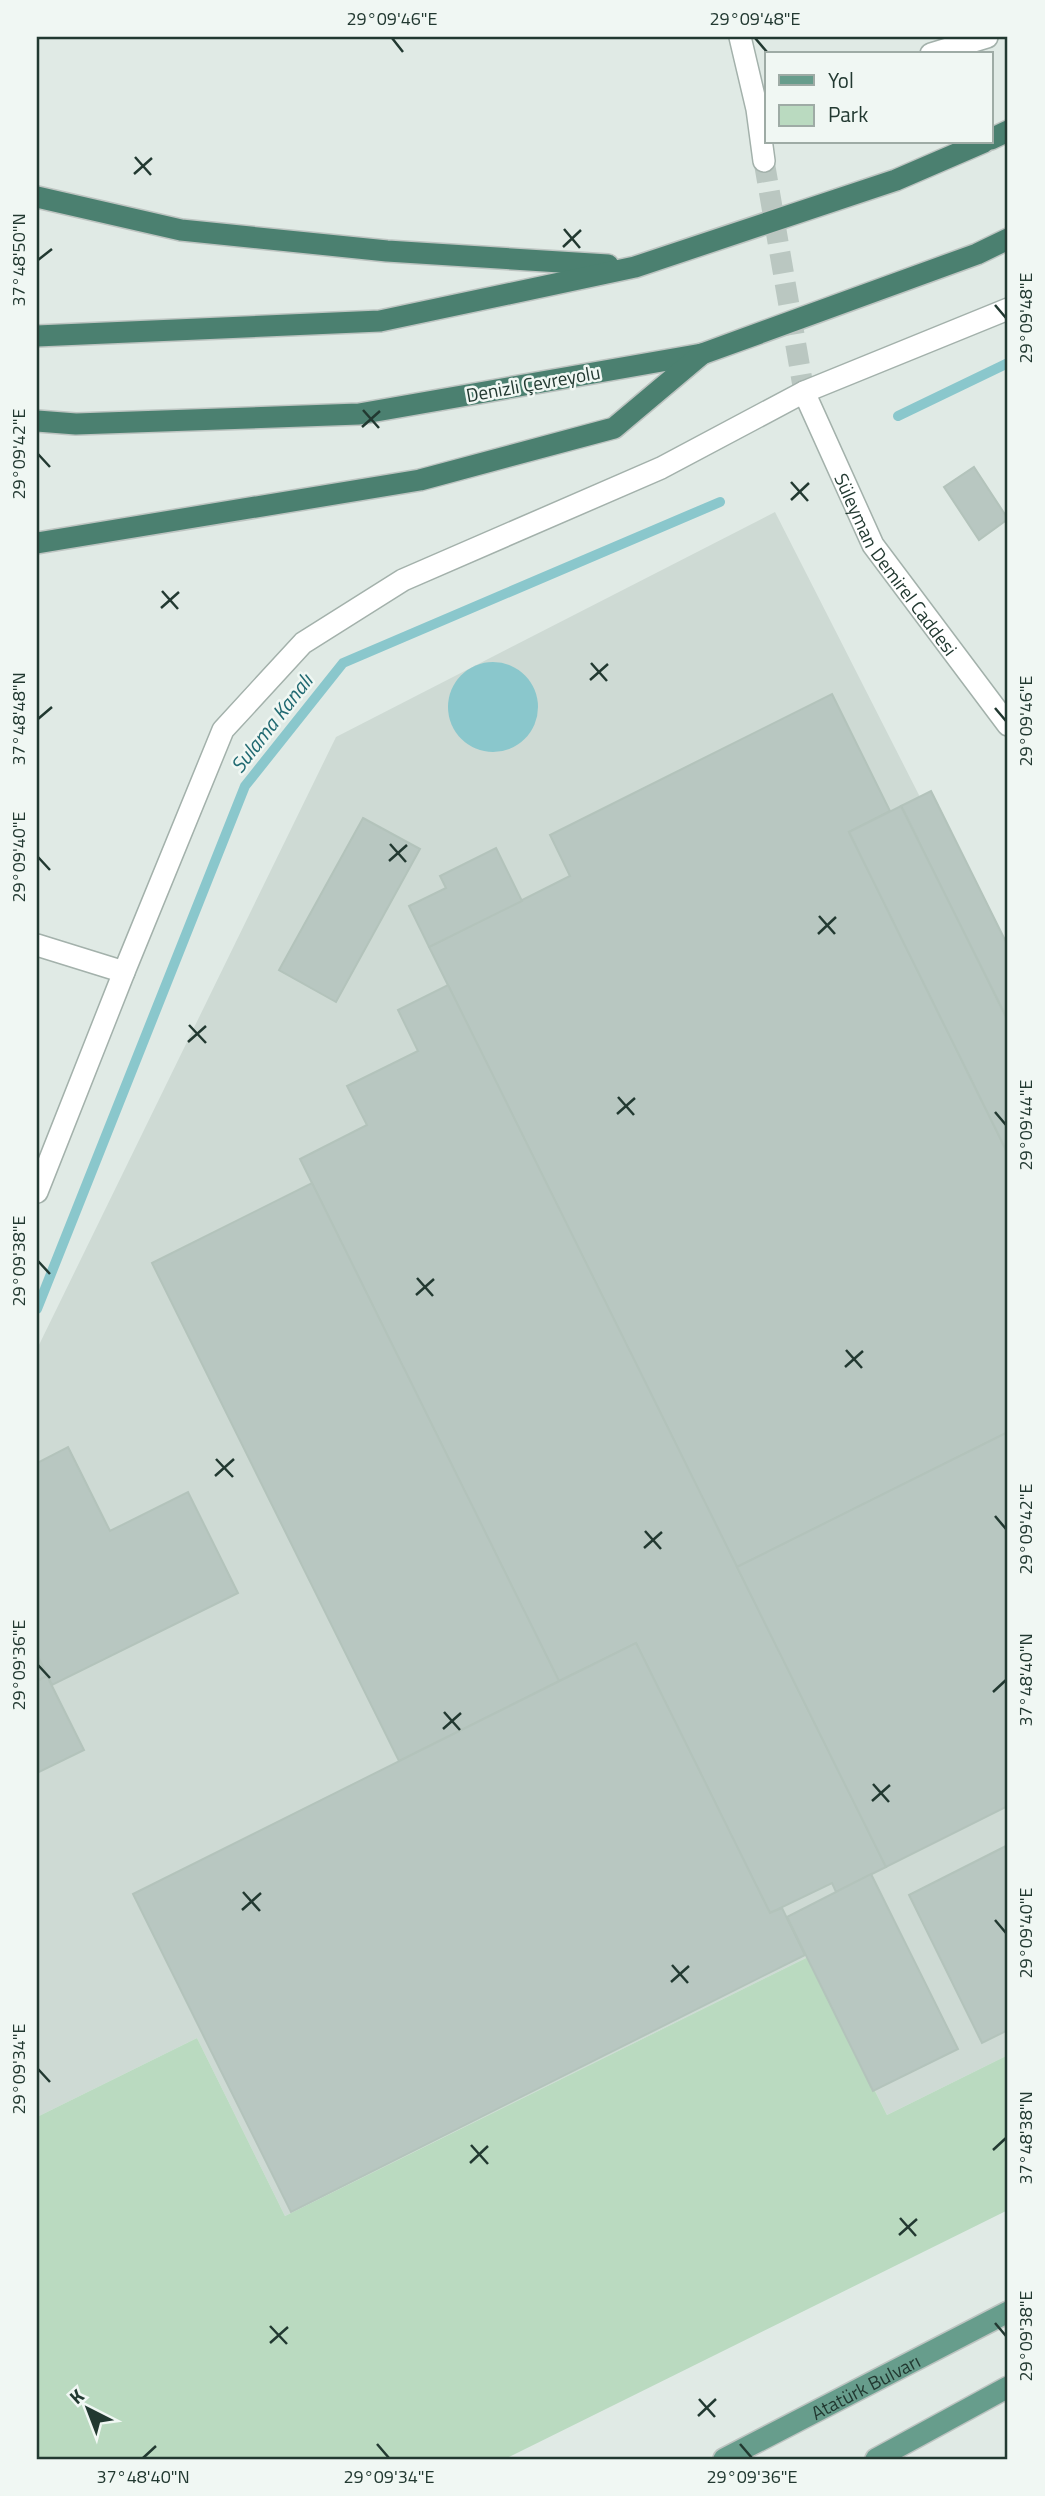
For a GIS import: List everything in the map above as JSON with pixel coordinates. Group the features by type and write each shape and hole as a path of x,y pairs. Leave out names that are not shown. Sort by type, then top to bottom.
{"highway":[{"path":"992,139 1008,131"},
{"path":"37,336 380,321 635,267 896,180 979,144"},
{"path":"37,197 181,230 387,251 635,267"},
{"name":"Denizli Çevreyolu","path":"37,422 76,424 359,414 702,354 977,254 1008,239"},
{"path":"37,542 420,480 614,428 702,354"}],"main road":[{"name":"Atatürk Bulvarı","path":"724,2459 1008,2312"},
{"path":"876,2459 1008,2387"}],"street":[{"path":"740,37 762,107 764,161"},
{"path":"938,52 987,37"},
{"path":"37,1192 223,730 303,643 403,580 661,468 804,392 1008,309"},
{"name":"Süleyman Demirel Caddesi","path":"804,392 873,545 1008,725"},
{"path":"37,945 124,972"}],"shaded area":[{"path":"775,512 1008,970 1008,2055 887,2115 808,1957 285,2216 197,2038 37,2117 37,1349 336,737"}],"green space":[{"path":"808,1957 887,2115 1008,2055 1008,2210 505,2459 37,2459 37,2117 197,2038 285,2216"}],"water":[{"path":"493,662 510,665 525,675 535,690 538,707 535,724 525,739 510,749 493,752 476,749 461,739 451,724 448,707 451,690 461,675 476,665"}],"building":[{"path":"974,467 1008,519 979,540 944,487"},
{"path":"832,694 890,811 849,832 1008,1154 1008,1432 737,1567 429,947 570,876 550,835"},
{"path":"931,791 1008,946 1008,1021 901,806"},
{"path":"901,806 1008,1021 1008,1154 849,832"},
{"path":"363,818 420,849 336,1002 279,970"},
{"path":"496,848 522,901 429,947 409,906 446,888 440,876"},
{"path":"448,985 886,1867 836,1892 832,1883 770,1913 636,1643 559,1681 300,1159 367,1125 347,1086 418,1051 398,1010"},
{"path":"312,1183 559,1681 399,1761 152,1263"},
{"path":"1008,1432 1008,1806 886,1867 737,1567"},
{"path":"68,1447 110,1531 188,1492 238,1593 52,1685 37,1655 37,1463"},
{"path":"636,1643 770,1913 782,1908 805,1955 291,2212 133,1894"},
{"path":"37,1655 47,1676 37,1681"},
{"path":"47,1676 84,1750 37,1773 37,1681"},
{"path":"1008,1845 1008,2030 982,2043 909,1895"},
{"path":"871,1874 958,2049 873,2091 787,1917"}],"waterway":[{"path":"898,416 1008,363"},
{"name":"Sulama Kanalı","path":"37,1309 245,786 343,663 720,502"}],"tunnel":[{"path":"764,161 804,392"}]}
